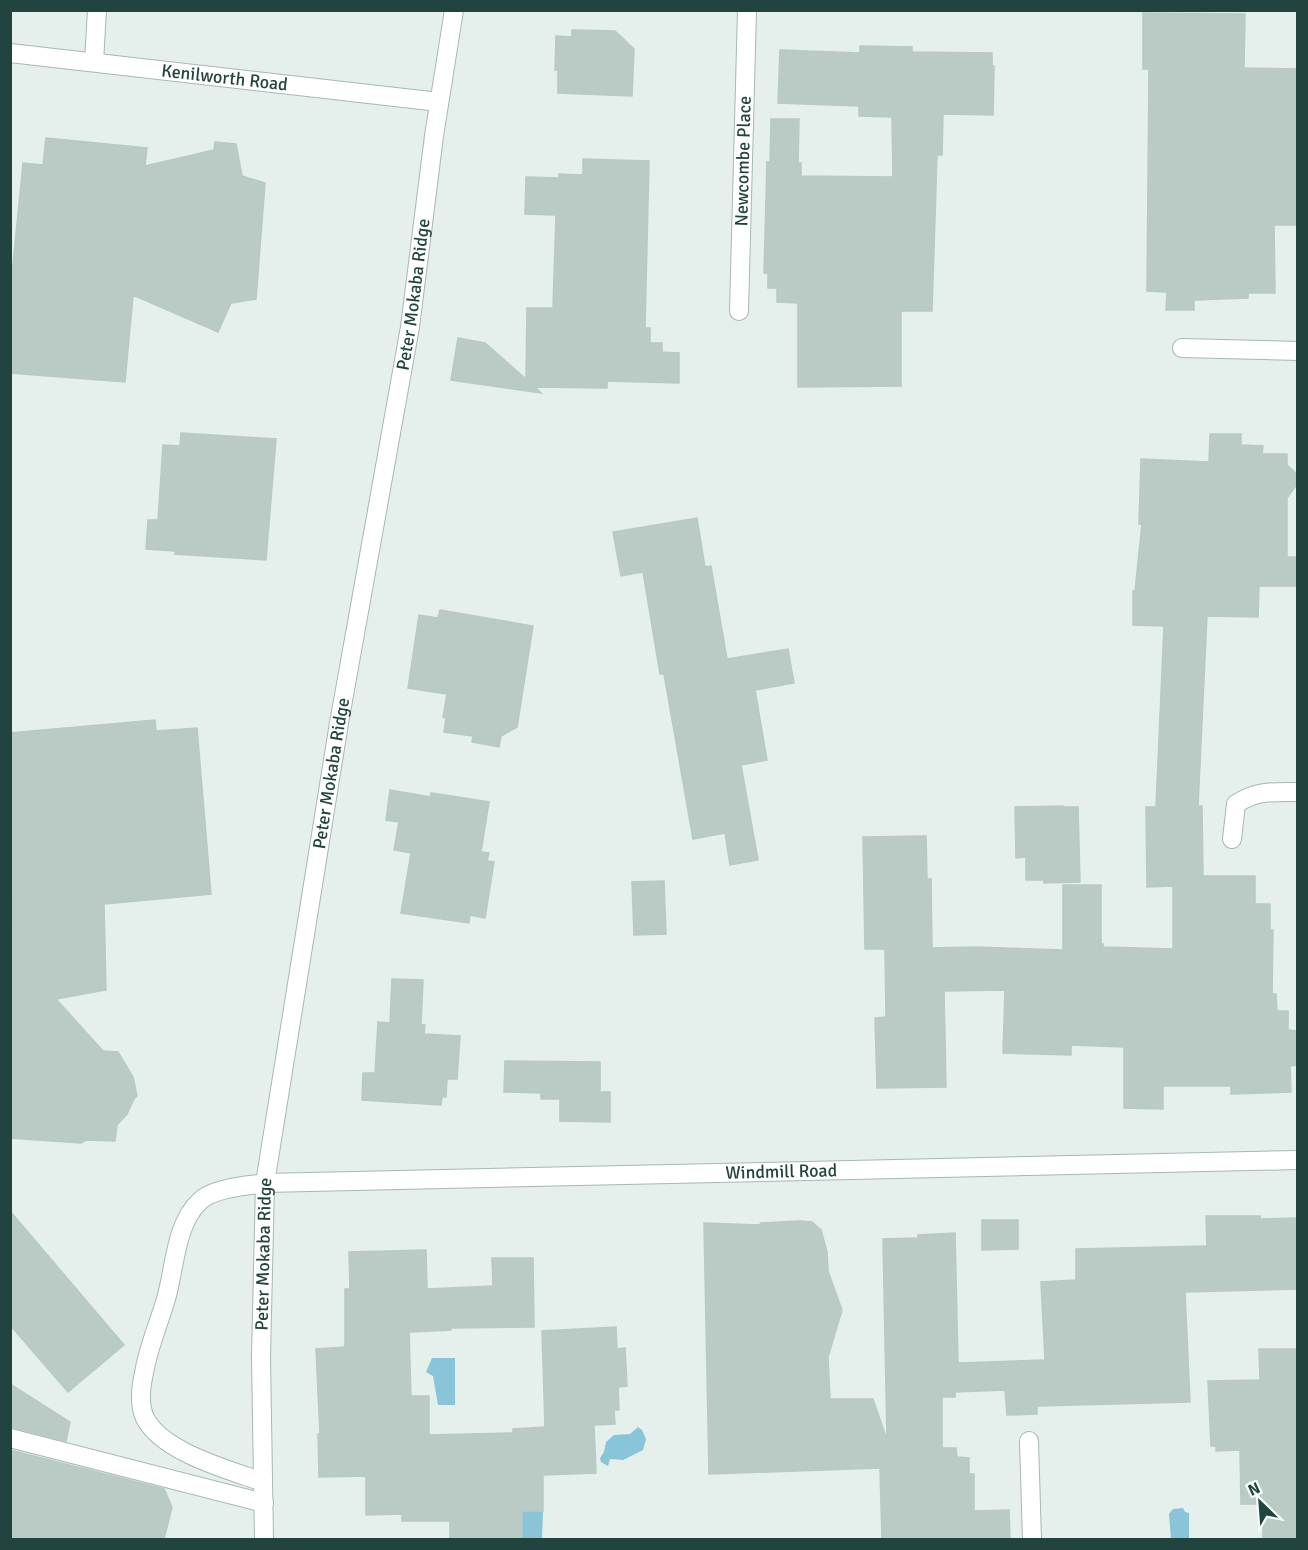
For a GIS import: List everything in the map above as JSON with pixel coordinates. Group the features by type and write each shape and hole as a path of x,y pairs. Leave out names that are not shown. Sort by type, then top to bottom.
{"street":[{"path":"94,62 97,10"},
{"name":"Peter Mokaba Ridge","path":"264,1539 261,1358 265,1183 339,723 410,327 439,102 454,10"},
{"name":"Newcombe Place","path":"739,311 747,10"},
{"name":"Kenilworth Road","path":"10,53 439,102"},
{"path":"1182,348 1298,351"},
{"path":"1232,839 1236,804 1246,797 1264,792 1298,792"},
{"name":"Windmill Road","path":"263,1482 215,1465 172,1445 155,1431 145,1417 141,1400 144,1373 167,1296 180,1236 192,1210 207,1195 265,1183 1298,1160"},
{"path":"10,1438 264,1503"},
{"path":"1029,1441 1032,1539"}],"water":[{"path":"432,1358 455,1358 455,1405 438,1405 433,1376 426,1372"},
{"path":"638,1427 646,1439 643,1450 623,1460 610,1459 608,1466 601,1462 600,1458 606,1442 614,1435 630,1434"},
{"path":"1183,1508 1189,1513 1189,1539 1171,1539 1169,1514 1173,1509"},
{"path":"522,1511 543,1511 542,1539 522,1540"}],"building":[{"path":"1143,13 1245,14 1244,68 1298,69 1296,225 1274,225 1275,293 1248,293 1248,298 1194,300 1194,310 1166,310 1167,292 1147,291 1149,69 1143,69"},
{"path":"572,30 615,31 634,49 632,96 558,93 558,70 555,70 556,36 572,37"},
{"path":"860,46 912,47 912,52 992,53 993,115 943,114 942,155 937,155 932,311 901,311 901,386 798,387 798,303 777,302 777,288 768,288 768,273 764,273 767,162 770,162 771,119 799,119 798,163 801,163 801,176 893,177 892,117 859,116 859,106 778,103 780,50 860,53"},
{"path":"46,138 147,148 145,166 214,150 215,142 236,144 242,176 265,183 256,299 231,303 218,332 133,295 125,382 10,373 10,295 23,163 43,165"},
{"path":"583,159 649,161 645,328 650,328 650,343 662,343 662,352 679,353 679,383 607,381 607,388 535,387 541,393 451,380 458,338 485,343 526,379 527,308 553,308 556,215 525,214 526,177 559,178 559,174 583,175"},
{"path":"181,433 276,439 266,560 175,554 176,551 146,549 148,520 158,520 163,445 180,446"},
{"path":"1210,434 1241,434 1241,445 1263,446 1262,454 1287,454 1287,465 1297,474 1297,484 1287,498 1287,557 1298,557 1298,586 1259,586 1258,617 1207,616 1198,806 1202,806 1203,876 1255,876 1255,904 1270,904 1270,930 1273,930 1272,994 1276,994 1277,1011 1288,1011 1288,1030 1296,1031 1297,1065 1290,1066 1291,1092 1231,1094 1231,1086 1163,1086 1163,1109 1124,1108 1124,1047 1071,1045 1071,1055 1003,1053 1005,990 944,991 946,1087 877,1088 875,1018 886,1017 885,949 865,949 863,837 926,836 927,879 931,879 932,948 1063,950 1063,885 1101,885 1101,944 1103,947 1173,949 1173,886 1147,887 1146,807 1156,807 1164,626 1133,625 1133,591 1135,591 1142,524 1139,524 1141,459 1209,462"},
{"path":"697,518 705,567 711,566 727,659 788,649 794,683 755,690 767,760 741,765 758,860 730,865 725,833 693,839 664,674 660,674 643,572 621,576 613,532"},
{"path":"440,610 533,626 517,727 501,736 499,747 472,742 473,736 444,732 446,718 443,717 447,694 408,688 419,615 438,618"},
{"path":"155,720 156,731 197,728 211,894 104,904 106,990 56,999 103,1051 118,1052 133,1077 137,1096 127,1114 117,1125 115,1141 86,1140 81,1143 10,1138 10,921 13,921 10,875 10,733"},
{"path":"390,790 431,797 431,793 489,802 481,852 489,853 487,861 494,862 485,918 470,915 469,923 401,913 411,853 394,850 399,822 386,820"},
{"path":"1015,807 1078,807 1080,882 1044,883 1044,880 1026,880 1026,857 1016,858"},
{"path":"664,881 666,934 634,935 632,882"},
{"path":"392,979 423,980 421,1025 425,1025 424,1034 460,1036 457,1079 447,1079 446,1097 442,1097 441,1105 362,1100 363,1073 375,1073 378,1022 390,1023"},
{"path":"505,1061 600,1062 600,1092 610,1092 610,1122 560,1121 560,1099 541,1099 541,1093 504,1092"},
{"path":"10,1211 124,1345 68,1392 10,1325"},
{"path":"1206,1216 1260,1216 1260,1219 1298,1218 1298,1289 1185,1292 1190,1402 1037,1406 1037,1414 1007,1415 1005,1390 955,1392 955,1397 942,1397 942,1448 956,1448 957,1457 969,1458 969,1474 974,1474 974,1511 1009,1510 1010,1539 882,1539 880,1468 709,1474 704,1223 759,1225 800,1221 812,1222 821,1230 827,1252 828,1271 842,1310 828,1357 830,1399 873,1399 887,1440 883,1239 918,1238 918,1235 955,1233 958,1363 1045,1360 1041,1282 1076,1280 1076,1249 1207,1246"},
{"path":"982,1220 1018,1220 1018,1249 982,1250"},
{"path":"426,1250 427,1289 493,1286 492,1258 533,1258 534,1327 450,1328 451,1330 409,1332 411,1396 429,1396 429,1435 513,1433 513,1429 545,1427 542,1331 616,1327 617,1349 625,1348 627,1386 618,1387 619,1410 614,1410 615,1424 594,1425 596,1473 543,1475 543,1511 522,1511 522,1539 450,1539 450,1521 402,1521 402,1514 366,1515 366,1476 319,1477 318,1434 320,1434 316,1349 345,1347 345,1289 350,1289 349,1252"},
{"path":"1259,1349 1298,1349 1298,1539 1263,1539 1263,1504 1241,1504 1240,1450 1216,1451 1216,1446 1211,1446 1208,1381 1260,1380"},
{"path":"10,1384 70,1422 66,1441 10,1427"},
{"path":"10,1450 164,1489 172,1507 164,1539 10,1539"}]}
